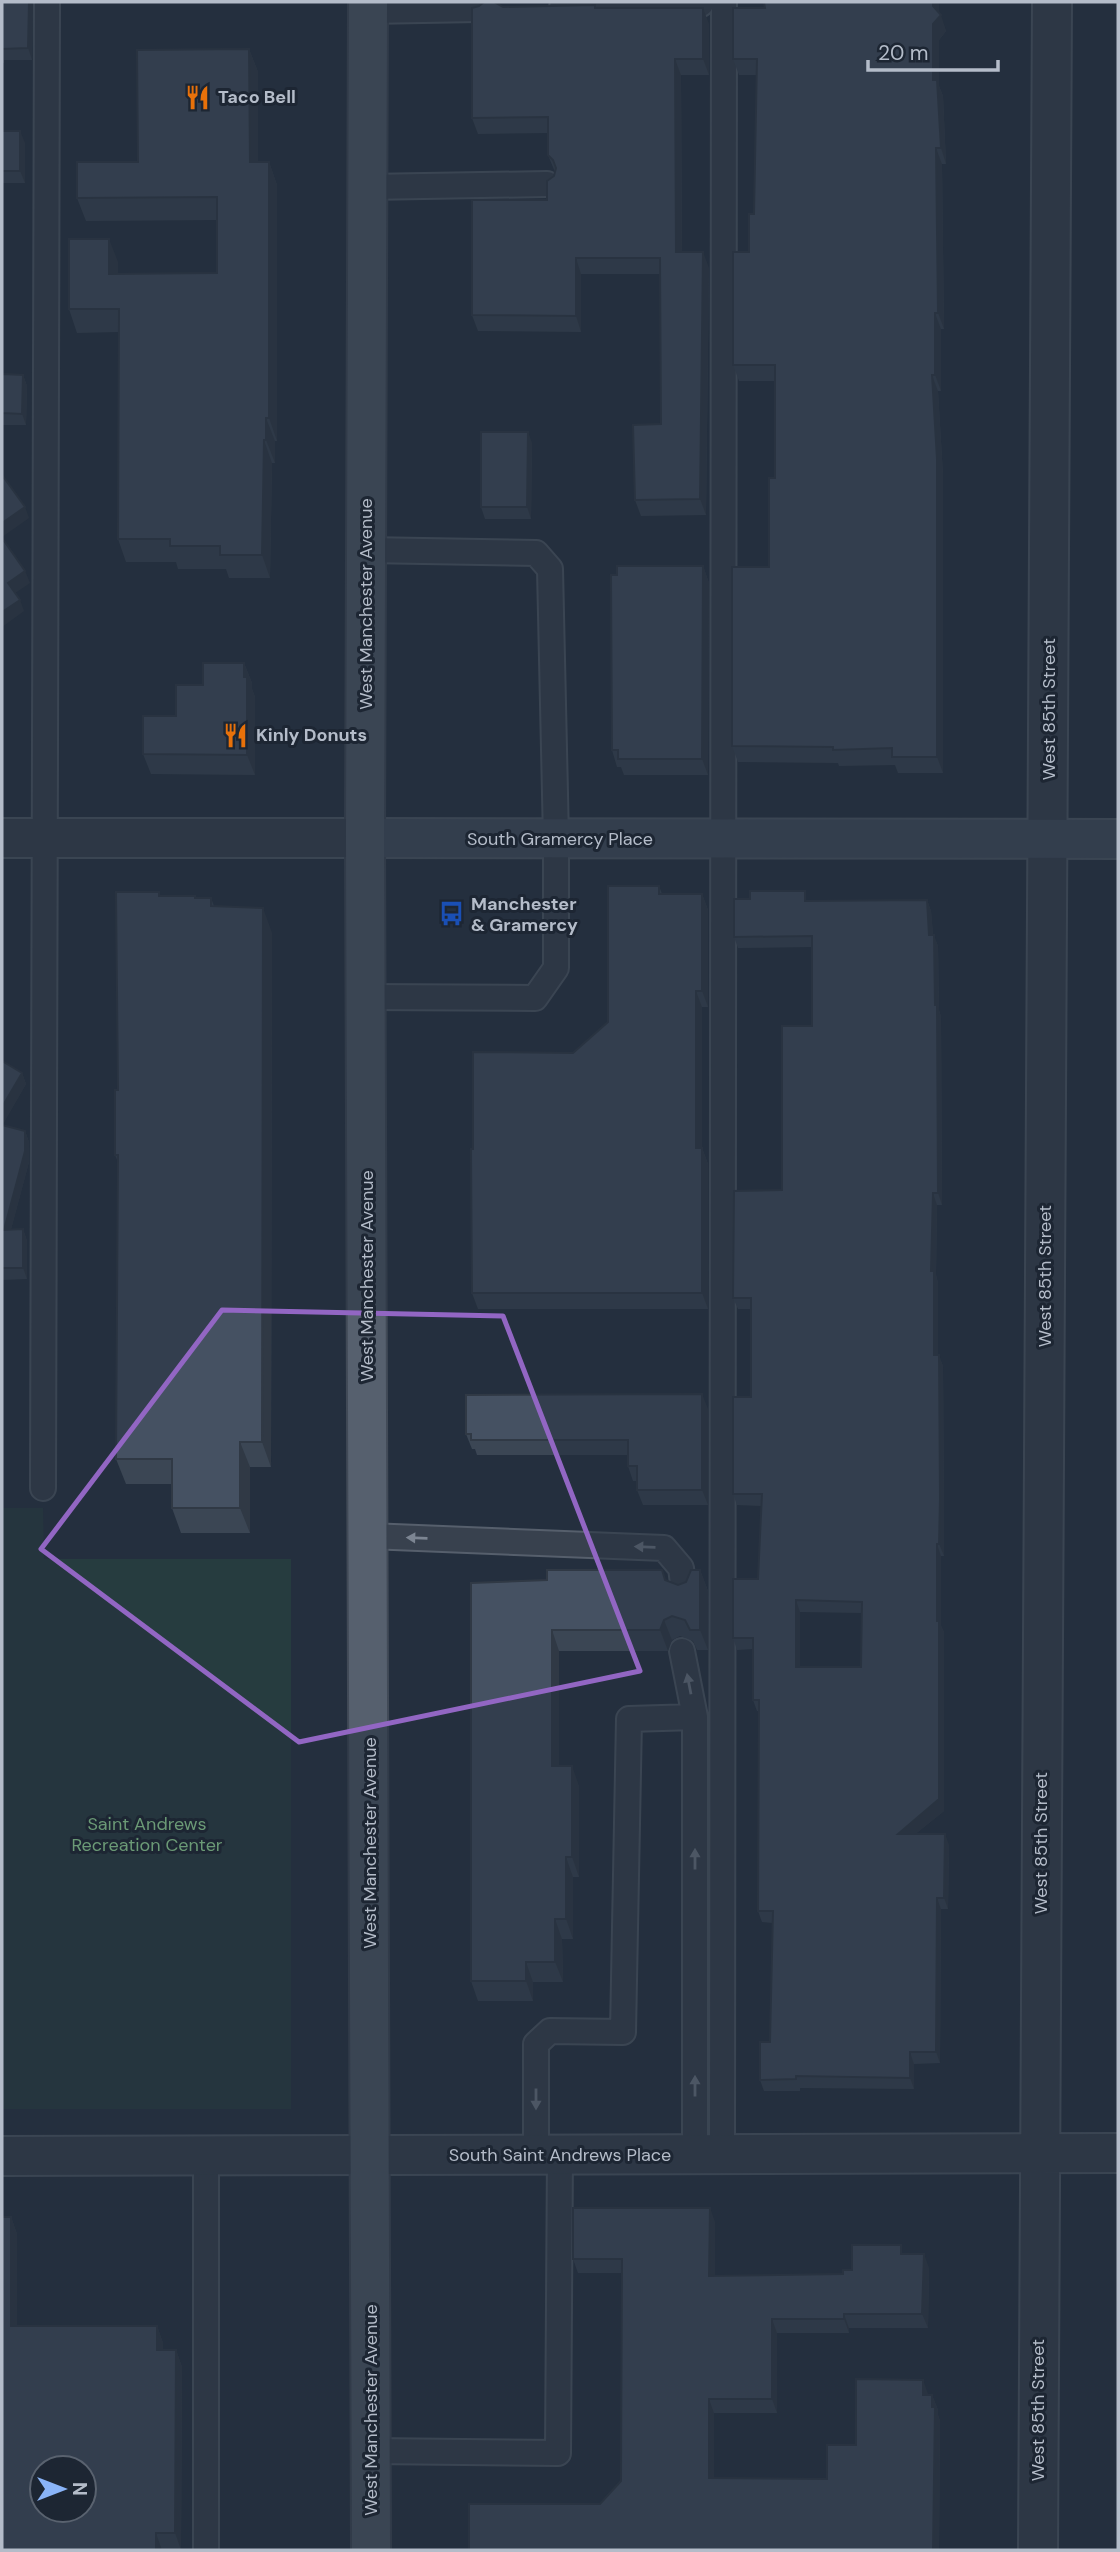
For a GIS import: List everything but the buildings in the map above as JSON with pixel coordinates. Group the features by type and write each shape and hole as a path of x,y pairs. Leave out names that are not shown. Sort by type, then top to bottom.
{"main road":[{"name":"West Manchester Avenue","path":"368,6 365,838 372,2155 371,2550"}],"street":[{"name":"West 85th Street","path":"1038,2550 1052,2"},
{"name":"South Gramercy Place","path":"2,838 1118,839"},
{"name":"South Saint Andrews Place","path":"2,2156 1118,2153"}],"lane":[{"path":"43,1488 47,2"},
{"path":"537,8 713,3 723,839 708,2154"},
{"path":"368,6 478,9"},
{"path":"367,187 548,184"},
{"path":"366,550 536,552 550,569 556,839 556,968 534,998 366,997"},
{"path":"369,1536 664,1548 681,1568 684,1591"},
{"path":"682,1651 695,1717 708,2154"},
{"path":"371,2451 558,2453 548,2154 536,2044 550,2031 623,2032 629,1719 695,1717"},
{"path":"206,2156 206,2550"}],"highlighted area":[{"path":"222,1310 503,1316 640,1671 299,1742 41,1549"}],"green space":[{"name":"Saint Andrews Recreation Center","path":"2,1508 43,1508 44,1559 291,1559 291,2109 2,2109"}],"place":[{"name":"Taco Bell","path":"198,97"},
{"name":"Kinly Donuts","path":"236,735"},
{"name":"Manchester & Gramercy","path":"451,914"}]}
